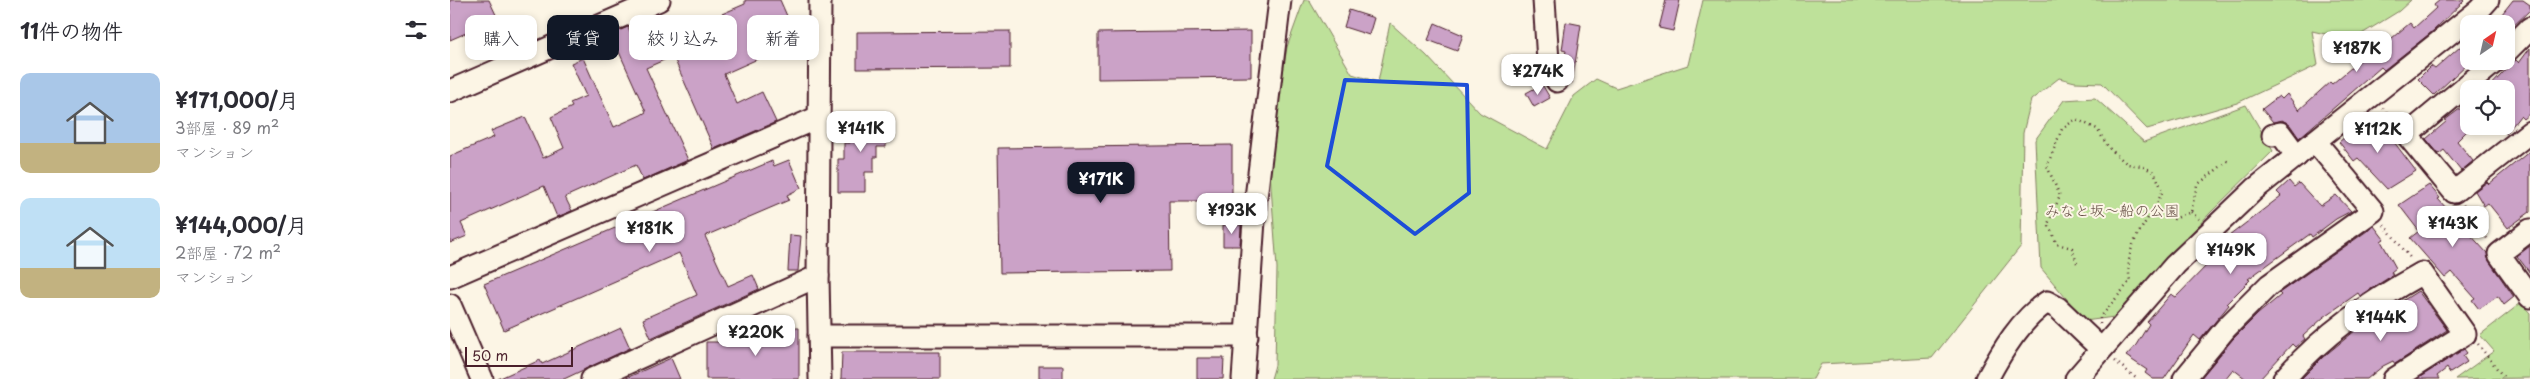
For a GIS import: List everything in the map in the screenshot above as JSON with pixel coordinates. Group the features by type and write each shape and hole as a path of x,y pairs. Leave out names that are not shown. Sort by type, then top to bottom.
{"street":[{"path":"450,91 658,0"},
{"path":"820,0 818,276 820,379"},
{"path":"1243,379 1255,206 1280,0"},
{"path":"1544,0 1548,61 1558,81"},
{"path":"2076,379 2175,265 2255,189 2479,10 2488,0"},
{"path":"2515,43 2530,28"},
{"path":"2485,70 2407,135 2454,192 2530,132"},
{"path":"450,278 819,117"},
{"path":"2272,134 2280,133 2297,156"},
{"path":"2184,379 2226,328 2269,285 2373,211 2315,141"},
{"path":"2530,230 2499,254 2530,297"},
{"path":"2284,379 2314,348 2360,310 2422,273 2465,334 2394,379"},
{"path":"592,379 818,276"},
{"path":"1987,379 1998,357 2033,311 2047,302 2058,308 2101,349"},
{"path":"450,305 482,379"},
{"path":"819,336 1246,336"}],"path":[{"path":"2372,95 2407,135"},
{"path":"2077,263 2072,248 2057,244 2048,224 2060,196 2047,166 2062,129 2076,119 2097,129 2109,148 2127,164 2142,166 2154,172 2163,191 2132,246 2126,264 2130,281 2100,318 2101,349 2137,379"},
{"path":"2154,208 2174,219 2191,212 2197,185 2229,160"},
{"path":"2454,192 2499,254"},
{"path":"2373,211 2422,273"},
{"path":"2465,334 2483,348 2505,379"}],"highlighted area":[{"path":"1345,80 1467,85 1469,193 1415,234 1327,166"}],"green space":[{"path":"1304,0 1309,0 1352,74 1378,82 1390,23 1426,55 1480,113 1547,149 1574,96 1596,79 1616,88 1688,65 1703,0 2411,0 2399,11 2352,40 2312,31 2318,65 2237,103 2147,129 2102,83 2075,82 2059,78 2031,100 2023,133 2021,246 1932,358 1821,364 1813,379 1271,379 1275,365 1277,268 1269,159 1287,47"},
{"name":"みなと坂〜船の公園","path":"2095,98 2144,142 2246,105 2273,151 2210,213 2114,317 2085,321 2041,268 2035,140 2064,100"},
{"path":"2521,303 2530,313 2530,378 2455,379 2494,351 2480,335"}],"building":[{"path":"450,0 489,0 496,15 465,15 465,33 450,40"},
{"path":"745,0 780,0 787,15 747,15 747,60 755,60 724,74 737,104 762,92 776,122 714,149 675,60 737,60 737,15 720,15 745,4"},
{"path":"1666,0 1680,0 1673,31 1659,28"},
{"path":"2440,0 2465,0 2433,31 2384,70 2381,67 2299,138 2290,125 2282,120 2273,122 2262,109 2279,96 2282,99 2287,94 2299,110 2330,82 2332,84 2384,40 2386,43 2410,23 2414,28 2436,8 2434,5"},
{"path":"2513,0 2523,0 2530,5 2530,10 2515,24 2515,15 2501,15"},
{"path":"1349,10 1374,18 1369,35 1344,27"},
{"path":"1566,22 1581,25 1572,83 1569,83 1563,64 1566,51 1562,50"},
{"path":"1435,23 1463,35 1457,51 1428,40"},
{"path":"628,27 629,60 664,60 646,68 688,160 643,180 636,165 565,197 572,211 557,217 544,186 461,223 467,236 450,243 450,156 494,137 491,131 525,117 543,158 564,148 551,117 572,107 570,103 586,96 571,63 584,60 614,127 646,112 619,52 619,31"},
{"path":"1010,31 1010,68 857,69 857,32"},
{"path":"1251,31 1251,77 1098,79 1098,33"},
{"path":"2460,47 2461,70 2434,95 2418,79 2431,66 2435,69"},
{"path":"2530,48 2530,113 2523,119 2520,116 2515,122 2515,80 2496,80 2506,70 2515,70 2515,61 2519,63"},
{"path":"1539,86 1543,86 1550,98 1534,107 1526,93"},
{"path":"2460,109 2460,135 2463,135 2457,141 2473,161 2461,171 2444,150 2439,154 2426,139 2447,121 2445,120"},
{"path":"2375,117 2416,171 2387,189 2358,158 2354,161 2339,142 2352,131 2355,134"},
{"path":"850,118 886,118 886,147 877,147 877,157 874,157 874,172 865,172 865,192 838,192 838,159 844,159 844,143 850,143"},
{"path":"1232,145 1232,201 1221,201 1221,210 1201,210 1201,201 1169,201 1170,271 1000,273 998,148"},
{"path":"2530,151 2530,212 2508,228 2488,203 2484,206 2475,191 2487,182 2489,184"},
{"path":"789,160 801,188 787,195 789,200 705,236 728,286 753,275 759,289 651,338 643,319 697,295 679,253 504,330 484,284 772,161 774,166"},
{"path":"2289,181 2294,187 2299,183 2320,206 2336,195 2351,211 2336,219 2312,237 2310,234 2248,279 2250,280 2227,303 2229,305 2200,340 2194,335 2164,379 2153,379 2145,373 2147,370 2126,356 2136,345 2149,324 2147,322 2171,294 2176,297 2208,264 2204,261 2215,249 2216,251 2229,236 2281,196 2277,192"},
{"path":"2429,185 2440,198 2438,199 2487,253 2489,261 2514,297 2504,305 2498,296 2479,309 2472,300 2475,298 2452,272 2445,278 2410,238 2419,231 2399,205"},
{"path":"1223,225 1241,225 1240,246 1223,246"},
{"path":"2374,226 2384,239 2381,241 2396,268 2391,272 2393,275 2360,296 2358,293 2324,317 2303,336 2305,339 2295,347 2292,344 2260,379 2246,379 2233,369 2225,379 2200,379 2232,340 2258,314 2281,295 2279,293"},
{"path":"790,235 801,236 798,271 788,271"},
{"path":"2530,246 2530,273 2517,256"},
{"path":"2418,291 2447,330 2395,364 2393,361 2383,366 2367,379 2301,379 2323,357 2356,330"},
{"path":"621,328 630,348 564,379 498,379 540,360 542,364"},
{"path":"755,328 799,328 799,379 706,379 706,342 755,342"},
{"path":"2464,349 2467,353 2463,356 2467,362 2450,373 2447,368 2437,376 2439,379 2417,379"},
{"path":"842,352 940,352 940,379 841,379"},
{"path":"671,358 680,379 624,379"},
{"path":"1197,358 1224,358 1223,379 1197,379"},
{"path":"1039,366 1063,366 1063,379 1039,379"}]}
